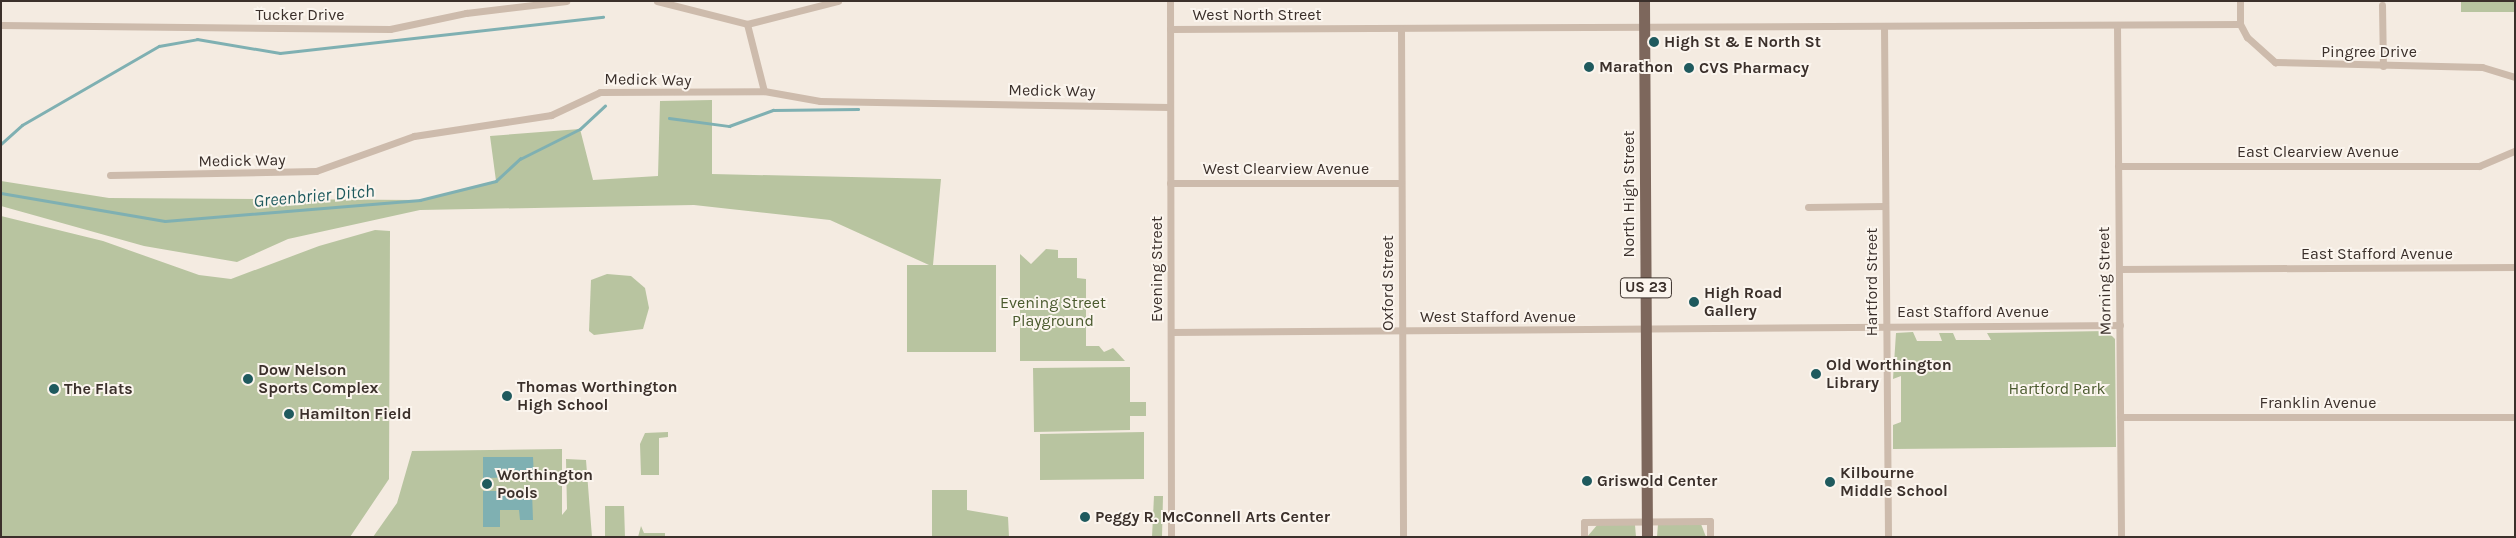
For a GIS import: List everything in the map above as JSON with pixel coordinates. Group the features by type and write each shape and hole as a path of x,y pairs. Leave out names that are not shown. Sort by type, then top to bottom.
{"main road":[{"name":"North High Street","path":"1644,1 1646,537"}],"street":[{"name":"Tucker Drive","path":"1,25 390,29 466,13 566,1"},
{"path":"656,1 747,24 838,1"},
{"name":"Evening Street","path":"1170,1 1171,537"},
{"path":"2240,1 2240,24"},
{"path":"2382,4 2383,66"},
{"path":"747,24 764,91"},
{"name":"West North Street","path":"1170,29 2240,24"},
{"name":"Pingree Drive","path":"2240,24 2255,48 2275,62 2482,67 2515,76"},
{"name":"Morning Street","path":"2117,25 2121,537"},
{"name":"Hartford Street","path":"1884,26 1888,537"},
{"name":"Oxford Street","path":"1401,29 1403,537"},
{"name":"Medick Way","path":"110,176 296,174 348,164 414,136 551,115 600,92 764,91 820,101 1169,107"},
{"name":"East Clearview Avenue","path":"2118,166 2479,166 2515,151"},
{"name":"West Clearview Avenue","path":"1170,183 1401,183"},
{"path":"1808,207 1885,206"},
{"name":"East Stafford Avenue","path":"2119,270 2515,267"},
{"name":"East Stafford Avenue","path":"1646,329 2120,325"},
{"name":"West Stafford Avenue","path":"1171,332 1646,329"},
{"name":"Franklin Avenue","path":"2120,417 2515,417"},
{"path":"1584,537 1584,522 1646,521 1710,521 1710,537"}],"green space":[{"path":"2461,1 2515,1 2515,12 2461,12"},
{"path":"712,100 712,174 941,179 933,265 996,265 996,352 907,352 907,265 929,265 830,220 694,205 420,210 288,239 237,262 144,246 1,206 1,181 109,198 420,200 496,181 490,136 580,129 593,180 658,176 660,101"},
{"name":"Dow Nelson Sports Complex","path":"1,216 103,241 199,275 231,279 319,246 375,230 390,231 389,479 350,537 1,537"},
{"name":"Evening Street Playground","path":"1046,249 1058,250 1058,258 1077,258 1077,278 1086,279 1086,346 1099,346 1104,352 1113,348 1125,361 1020,361 1020,254 1031,264"},
{"path":"607,274 631,276 645,288 649,308 643,329 594,335 589,331 591,280"},
{"name":"Hartford Park","path":"2107,331 2115,339 2116,447 1893,449 1893,425 1901,422 1901,376 1893,379 1896,333 1913,332 1917,341 1942,341 1939,333 1953,333 1956,340 1991,340 1987,333"},
{"path":"1130,367 1130,402 1146,402 1146,416 1130,416 1130,430 1034,432 1033,368"},
{"path":"668,432 668,437 659,438 659,475 641,475 640,444 645,433"},
{"path":"1144,432 1144,479 1040,480 1040,434"},
{"name":"Worthington Pools","path":"562,449 562,515 567,509 566,459 586,460 592,537 373,537 397,503 412,451"},
{"path":"932,490 967,490 967,510 1008,517 1009,537 932,537"},
{"path":"1154,496 1163,496 1162,537 1152,537"},
{"path":"605,506 624,506 625,537 605,537"},
{"path":"1598,524 1635,525 1636,537 1587,537"},
{"path":"1658,524 1701,524 1706,537 1657,537"},
{"path":"641,526 644,533 665,533 665,537 638,537"}],"water":[{"path":"483,457 533,457 534,477 483,478"},
{"path":"483,491 532,491 533,520 520,520 519,510 500,510 500,527 483,527"}],"waterway":[{"path":"1,144 22,125 159,46 197,39 280,53 603,17"},
{"name":"Greenbrier Ditch","path":"1,193 165,221 420,200 496,181 520,159 580,129 605,106"},
{"path":"669,118 729,126 773,110 858,109"}],"place":[{"name":"High St & E North St","path":"1654,42"},
{"name":"Marathon","path":"1589,67"},
{"name":"CVS Pharmacy","path":"1689,68"},
{"name":"High Road Gallery","path":"1694,302"},
{"name":"Old Worthington Library","path":"1816,374"},
{"name":"Dow Nelson Sports Complex","path":"248,379"},
{"name":"The Flats","path":"54,389"},
{"name":"Thomas Worthington High School","path":"507,396"},
{"name":"Hamilton Field","path":"289,414"},
{"name":"Griswold Center","path":"1587,481"},
{"name":"Kilbourne Middle School","path":"1830,482"},
{"name":"Worthington Pools","path":"487,484"},
{"name":"Peggy R. McConnell Arts Center","path":"1085,517"}]}
